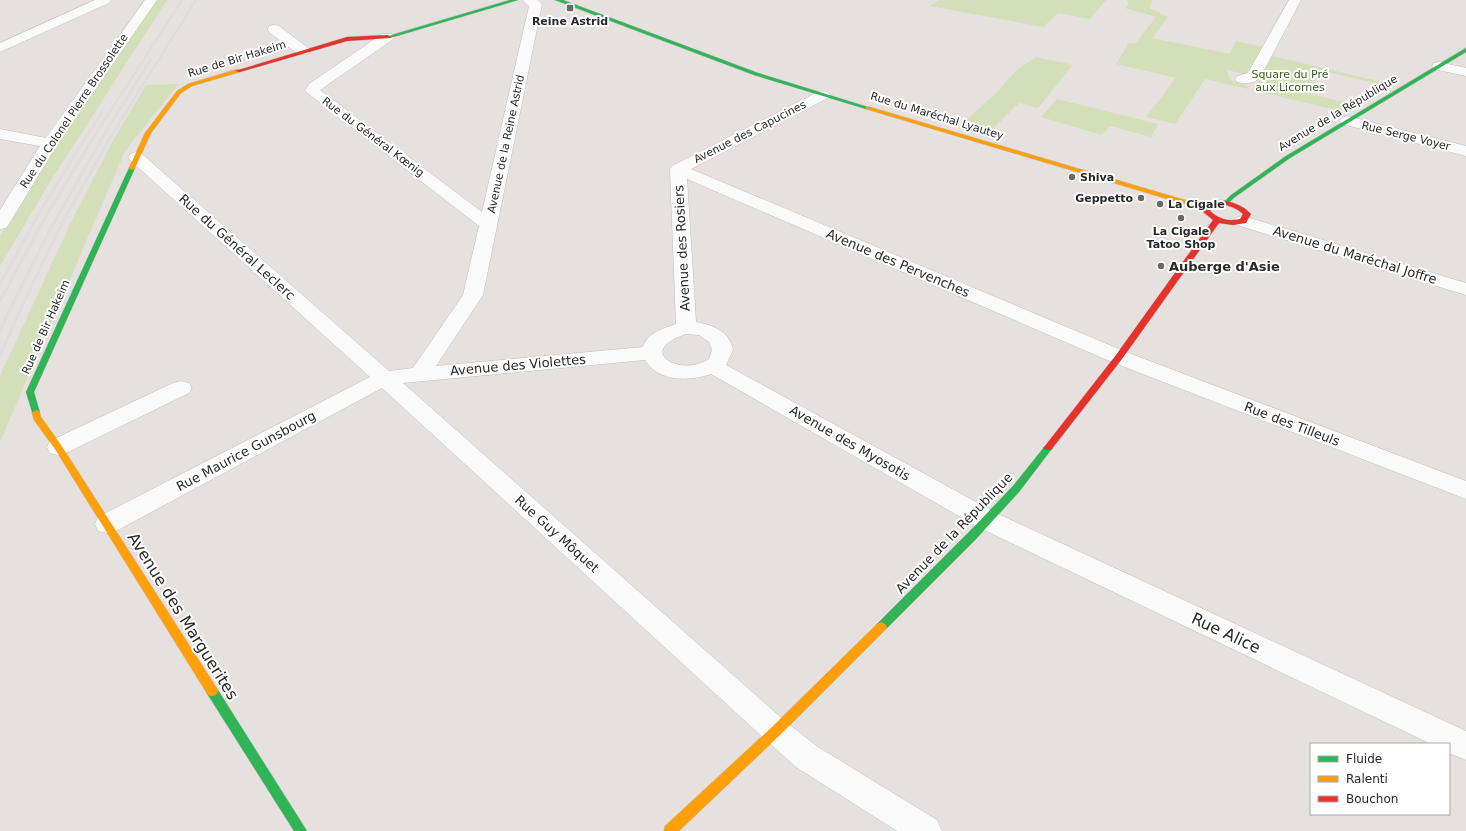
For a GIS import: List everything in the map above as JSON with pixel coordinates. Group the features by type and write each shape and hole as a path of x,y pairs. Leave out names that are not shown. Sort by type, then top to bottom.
{"street":[{"path":"0,48 105,0"},
{"name":"Rue du Colonel Pierre Brossolette","path":"0,224 4,209 151,0"},
{"name":"Rue de Bir Hakeim","path":"37,418 30,392 136,157 148,133 179,92 190,84 302,51 347,39 387,37 515,0"},
{"name":"Avenue de la Reine Astrid","path":"420,374 473,295 536,4 528,0"},
{"name":"Rue du Maréchal Lyautey","path":"558,0 756,74 1176,200 1207,207"},
{"path":"1242,79 1249,79 1254,76 1295,0"},
{"path":"274,30 302,51"},
{"name":"Rue du Général Kœnig","path":"387,37 314,87 312,91 488,224"},
{"name":"Avenue de la République","path":"1226,203 1232,196 1288,157 1466,50"},
{"path":"1439,66 1466,72"},
{"name":"Avenue des Capucines","path":"678,169 823,95"},
{"name":"Rue Serge Voyer","path":"1347,121 1466,151"},
{"path":"0,134 50,144"},
{"name":"Rue du Général Leclerc","path":"136,157 338,337"},
{"name":"Avenue des Rosiers","path":"678,169 686,328"},
{"name":"Avenue des Pervenches","path":"678,169 1119,357"},
{"path":"1218,202 1226,203 1237,206 1245,211 1246,218 1244,221 1230,223 1217,220 1210,216 1206,211 1210,204 1218,202"},
{"name":"Avenue de la République","path":"670,831 776,731 987,520 1016,489 1119,357 1217,220"},
{"name":"Avenue du Maréchal Joffre","path":"1244,221 1466,289"},
{"path":"686,328 711,333 719,339 723,348 722,356 713,366 703,371 677,373 663,368 655,362 652,353 653,344 661,336 671,331 686,328"},
{"name":"Rue Guy Môquet","path":"338,337 776,731 807,757 926,831"},
{"name":"Avenue des Violettes","path":"384,378 652,353"},
{"name":"Rue des Tilleuls","path":"1119,357 1466,490"},
{"name":"Avenue des Myosotis","path":"713,366 987,520"},
{"name":"Rue Maurice Gunsbourg","path":"107,524 384,378"},
{"path":"58,446 181,388"},
{"name":"Avenue des Marguerites","path":"37,418 58,446 301,831"},
{"name":"Rue Alice","path":"987,520 1466,746"}],"green space":[{"path":"157,0 167,0 48,185 0,266 0,236 46,159"},
{"path":"939,0 1106,0 1090,19 1058,13 1043,27 930,6"},
{"path":"1126,0 1153,0 1149,8 1168,17 1152,38 1230,54 1236,41 1264,47 1248,75 1227,70 1230,80 1247,86 1249,89 1205,79 1175,124 1146,117 1176,78 1116,64 1126,48 1126,45 1130,43 1135,44 1156,17 1125,8 1129,3"},
{"name":"Square du Pré aux Licornes","path":"1273,56 1386,83 1382,85 1320,70 1306,93 1351,104 1339,111 1252,90"},
{"path":"1036,57 1073,65 1038,108 1019,103 986,136 958,128 996,93 1017,70"},
{"path":"178,84 125,151 0,442 0,376 71,222 114,139 146,85"},
{"path":"1057,99 1158,124 1151,137 1110,126 1102,135 1041,117"}],"railway":[{"path":"91,141 182,0"},
{"path":"108,141 196,0"},
{"path":"100,141 151,59"},
{"path":"84,141 102,112"},
{"path":"0,284 42,208 84,140"},
{"path":"0,301 42,223 92,140"},
{"path":"5,319 52,226 101,140"},
{"path":"16,319 62,223 109,140"},
{"path":"0,331 6,318"},
{"path":"0,355 17,318"}],"traffic: fast":[{"path":"388,37 515,0"},
{"path":"558,0 756,74 868,108"},
{"path":"1226,203 1233,196 1288,157 1466,50"},
{"path":"36,413 30,392 132,168"},
{"path":"881,627 972,536 1016,489 1048,448"},
{"path":"212,691 301,831"}],"traffic: slow":[{"path":"132,168 148,133 179,92 190,85 238,71"},
{"path":"868,108 1176,200 1207,207"},
{"path":"36,413 37,418 58,447 212,691"},
{"path":"670,831 776,731 881,627"}],"traffic: jam":[{"path":"238,71 347,39 388,37"},
{"path":"1221,202 1235,206 1244,211 1247,214 1243,221 1233,223 1223,222 1214,218 1206,211 1210,204 1221,202"},
{"path":"1048,448 1119,357 1217,220"}],"place":[{"name":"Reine Astrid","path":"570,8"},
{"name":"Shiva","path":"1072,177"},
{"name":"Geppetto","path":"1141,198"},
{"name":"La Cigale","path":"1160,204"},
{"name":"La Cigale Tatoo Shop","path":"1181,218"},
{"name":"Auberge d'Asie","path":"1161,266"}]}
